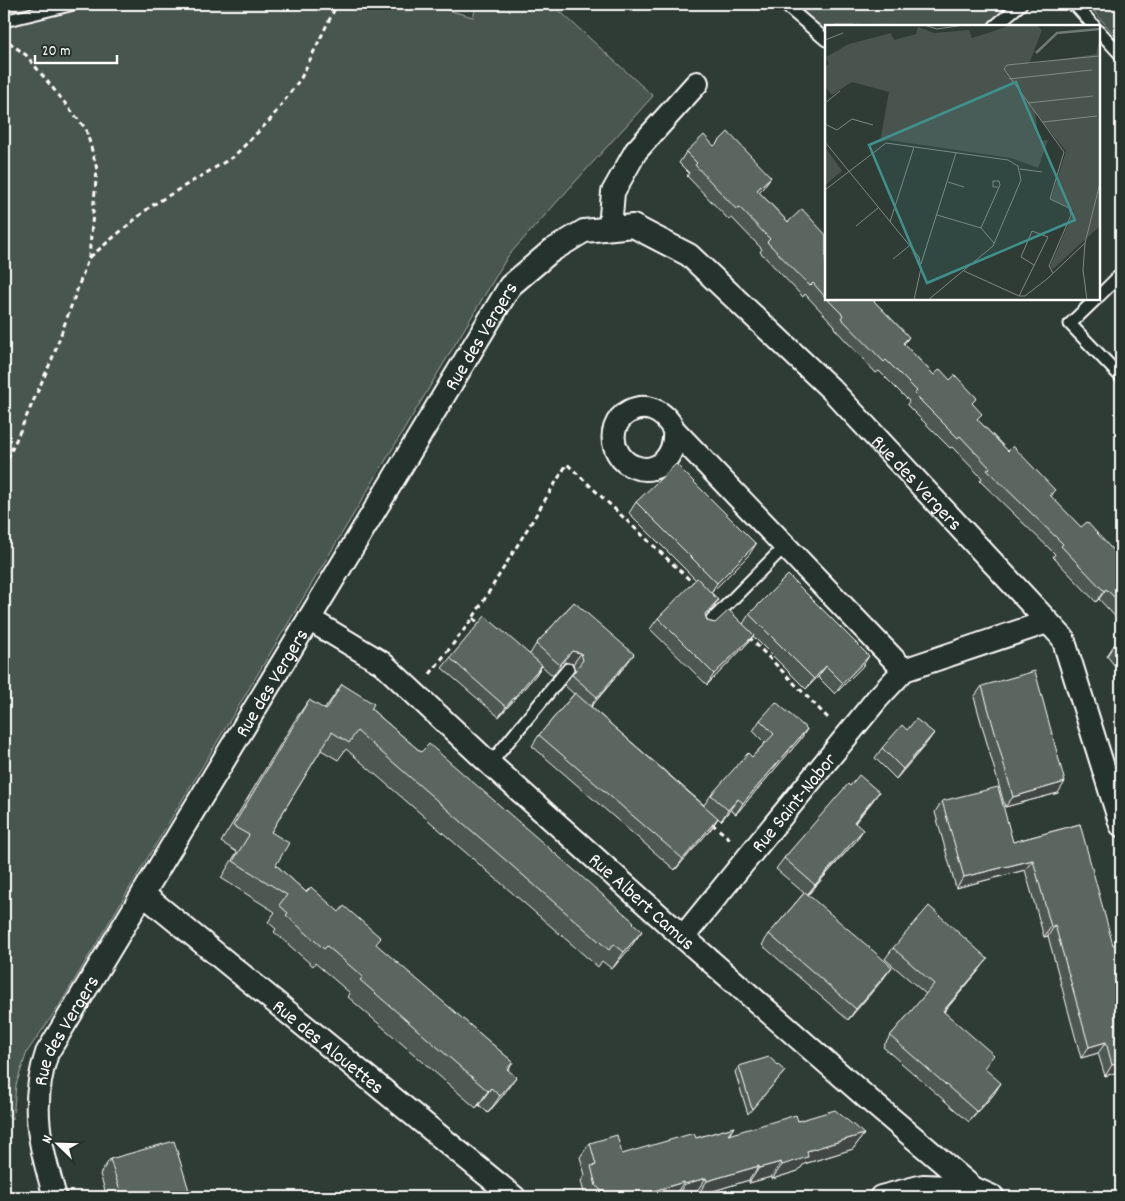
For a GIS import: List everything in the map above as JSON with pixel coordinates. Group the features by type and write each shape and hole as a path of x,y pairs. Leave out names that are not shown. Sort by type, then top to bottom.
{"street":[{"path":"610,228 613,192 636,151 697,83"},
{"name":"Rue des Vergers","path":"55,1197 37,1120 40,1074 47,1054 510,286 551,251 584,231 633,226 689,254 831,390 1063,638 1121,824"},
{"path":"674,430 904,670"},
{"name":"Rue Albert Camus","path":"309,619 382,663 490,764 683,937 972,1188"},
{"name":"Rue Saint-Nabor","path":"683,937 877,699 904,670 1047,622"},
{"name":"Rue des Alouettes","path":"143,894 514,1197"},
{"path":"881,1197 923,1186 972,1188 993,1197"}],"lane":[{"path":"4,21 74,4"},
{"path":"784,4 825,39"},
{"path":"996,25 1021,4"},
{"path":"1070,4 1076,6 1093,25"},
{"path":"1100,32 1121,54"},
{"path":"1100,295 1121,274"},
{"path":"1095,300 1070,324 1121,378"},
{"path":"705,627 786,545"},
{"path":"490,764 568,669"}],"path":[{"path":"89,257 151,206 233,157 270,120 301,78 337,4"},
{"path":"4,39 26,55 86,130 97,169 89,257 52,359 4,467"},
{"path":"414,693 473,618 567,464 722,610 846,737"},
{"path":"473,618 488,630"},
{"path":"712,824 749,856"}],"shaded area":[{"path":"4,4 425,4 473,17 477,4 552,4 653,96 508,256 59,1006 27,1052 16,1085 13,1119 4,1112"},
{"path":"792,4 1023,4 997,25 825,25 825,32"},
{"path":"1087,4 1121,4 1121,42"}],"building":[{"path":"728,132 771,177 757,190 788,222 802,209 825,234 825,297 813,283 810,286 767,242 770,239 739,207 737,210 695,165 697,163 686,152 704,135 714,146"},
{"path":"828,300 873,300 909,337 903,343 934,375 940,369 950,380 955,375 977,398 972,403 982,414 977,419 1008,451 1013,446 1055,490 1050,495 1081,527 1087,522 1121,559 1121,604 1106,589 1104,591 1061,546 1063,544 987,470 990,468 960,436 958,438 914,394 917,391 886,360 884,362 841,318 843,315"},
{"path":"676,464 756,544 717,583 636,502"},
{"path":"788,575 869,656 843,683 826,666 814,679 749,614"},
{"path":"697,578 718,600 705,614 707,621 715,623 729,610 754,635 714,674 658,618"},
{"path":"574,602 634,654 597,697 572,675 583,660 581,653 572,651 560,665 536,644"},
{"path":"485,616 542,665 506,707 450,658"},
{"path":"1121,640 1121,654 1114,645"},
{"path":"1035,671 1065,782 1013,797 982,686"},
{"path":"342,684 374,704 371,709 421,752 429,744 642,931 624,952 614,944 609,950 357,731 349,743 332,732 271,832 289,843 276,865 306,892 311,887 339,912 344,906 381,938 376,944 513,1062 507,1069 516,1077 500,1096 491,1088 488,1091 360,980 363,977 327,946 324,949 286,915 288,913 279,905 287,895 233,861 249,835 233,826 309,700 326,710"},
{"path":"575,693 718,818 683,859 539,735"},
{"path":"776,702 807,729 743,803 738,799 728,810 711,795 748,753 752,757 774,734 760,720"},
{"path":"916,719 934,733 903,769 882,748 902,725 907,730"},
{"path":"859,775 879,792 854,822 863,830 815,885 784,858 848,784 850,786"},
{"path":"998,787 1013,842 1080,824 1113,945 1118,944 1121,958 1121,1062 1112,1065 1106,1042 1089,1047 1055,925 1051,927 1033,860 964,877 942,801"},
{"path":"805,892 892,967 856,1009 769,934"},
{"path":"929,906 988,959 943,1011 994,1055 984,1068 1001,1083 977,1112 890,1036 934,984 893,948"},
{"path":"769,1057 785,1071 752,1109 739,1066"},
{"path":"835,1110 864,1134 807,1151 808,1157 782,1165 781,1162 759,1168 759,1166 707,1181 706,1178 685,1184 684,1182 633,1197 632,1194 609,1197 596,1186 591,1166 596,1165 590,1143 617,1135 622,1154 694,1133 696,1138 734,1127 728,1135 796,1115 798,1121"},
{"path":"174,1141 191,1197 122,1197 110,1159"}]}
